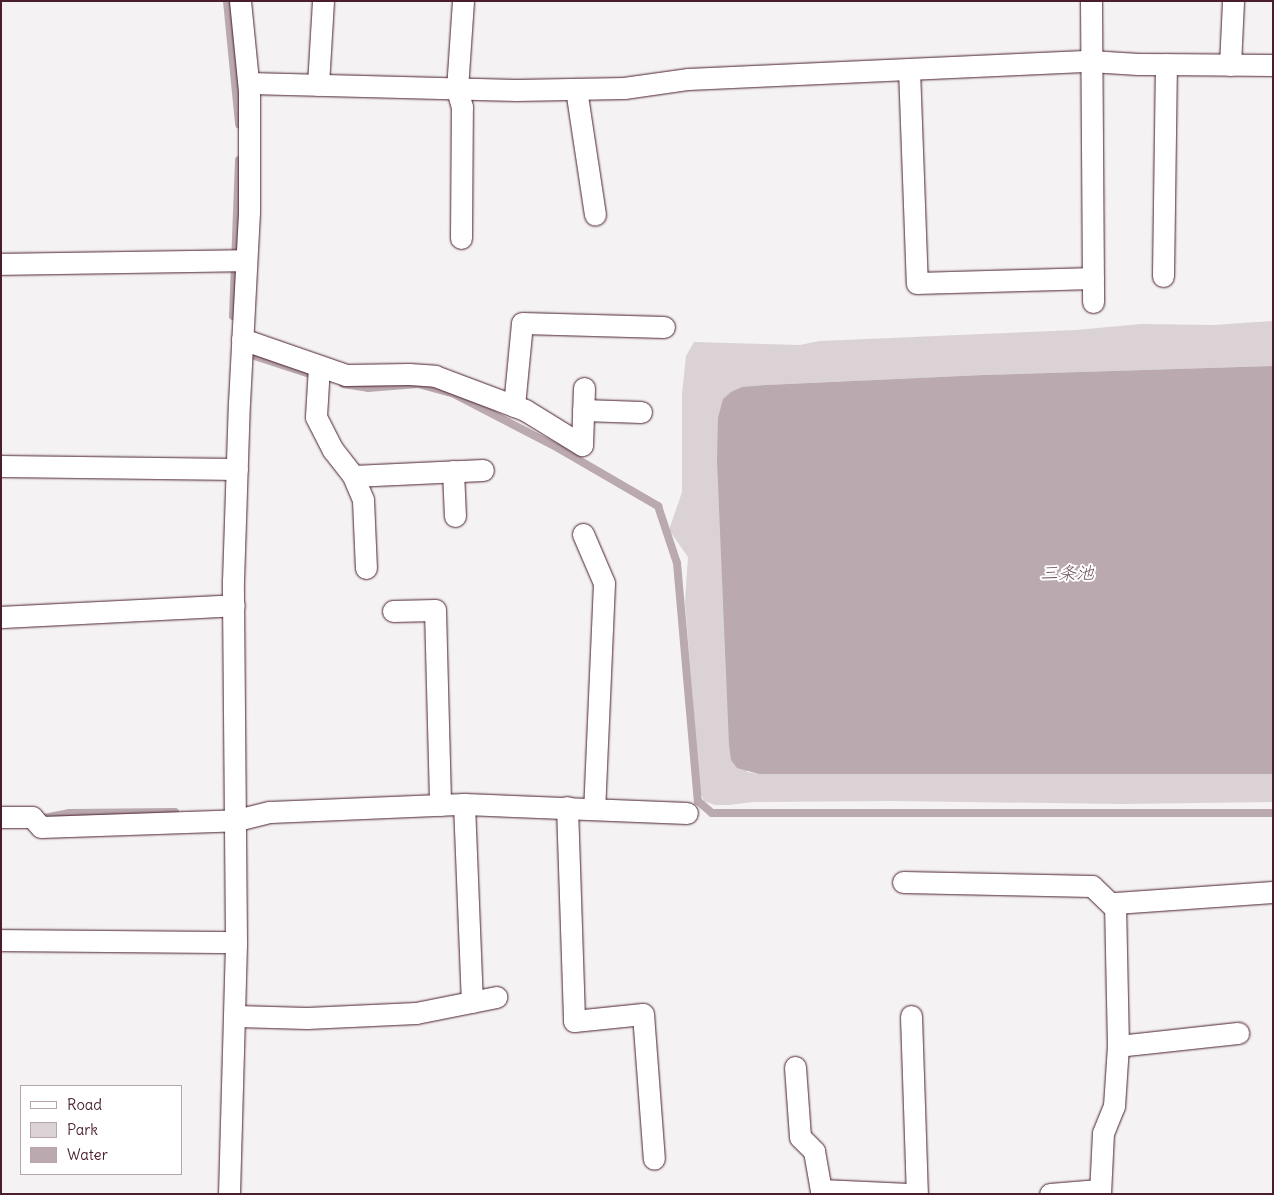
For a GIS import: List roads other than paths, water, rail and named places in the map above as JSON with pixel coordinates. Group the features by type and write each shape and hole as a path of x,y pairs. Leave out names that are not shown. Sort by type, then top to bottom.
{"street":[{"path":"229,1194 228,1155 236,1016 237,820 234,605 236,469 242,339 239,260 249,202 249,83 240,1"},
{"path":"318,85 323,1"},
{"path":"461,238 462,107 457,89 463,1"},
{"path":"1091,1 1093,302"},
{"path":"1230,65 1232,1"},
{"path":"249,83 457,89 576,89 624,88 688,80 1090,61 1273,65"},
{"path":"1163,276 1166,64"},
{"path":"909,69 917,283 1093,278"},
{"path":"576,89 595,215"},
{"path":"1,264 239,260"},
{"path":"514,406 522,323 664,327"},
{"path":"242,339 319,373 435,376 525,410 582,445 584,388"},
{"path":"319,373 316,417 333,450 353,476 363,500 366,568"},
{"path":"584,410 641,412"},
{"path":"1,466 236,469"},
{"path":"353,476 483,470"},
{"path":"453,472 455,516"},
{"path":"584,534 604,583 594,809"},
{"path":"1,617 234,605"},
{"path":"393,611 435,610 440,805"},
{"path":"1,817 32,817 41,827 237,820 270,812 464,804 688,813"},
{"path":"464,804 472,1002"},
{"path":"567,808 574,1021 643,1014 654,1159"},
{"path":"903,882 1092,886 1115,908"},
{"path":"1050,1194 1100,1192 1103,1133 1114,1106 1118,1046 1115,903 1273,892"},
{"path":"1,940 236,942"},
{"path":"236,1016 307,1018 416,1013 496,997"},
{"path":"911,1016 917,1194"},
{"path":"1118,1046 1238,1033"},
{"path":"795,1067 800,1137 814,1151 821,1192 909,1194"}],"water":[{"name":"三条池","path":"1273,366 1273,774 759,774 737,768 731,760 717,460 718,418 723,399 731,392 742,387 766,385 983,375"}],"waterway":[{"path":"227,1 239,124"},
{"path":"233,316 239,160"},
{"path":"255,356 316,376"},
{"path":"343,384 368,388 418,384 452,393 558,448 658,506 677,563 698,801 712,813 1273,813"},
{"path":"44,818 69,813 175,812"}]}
